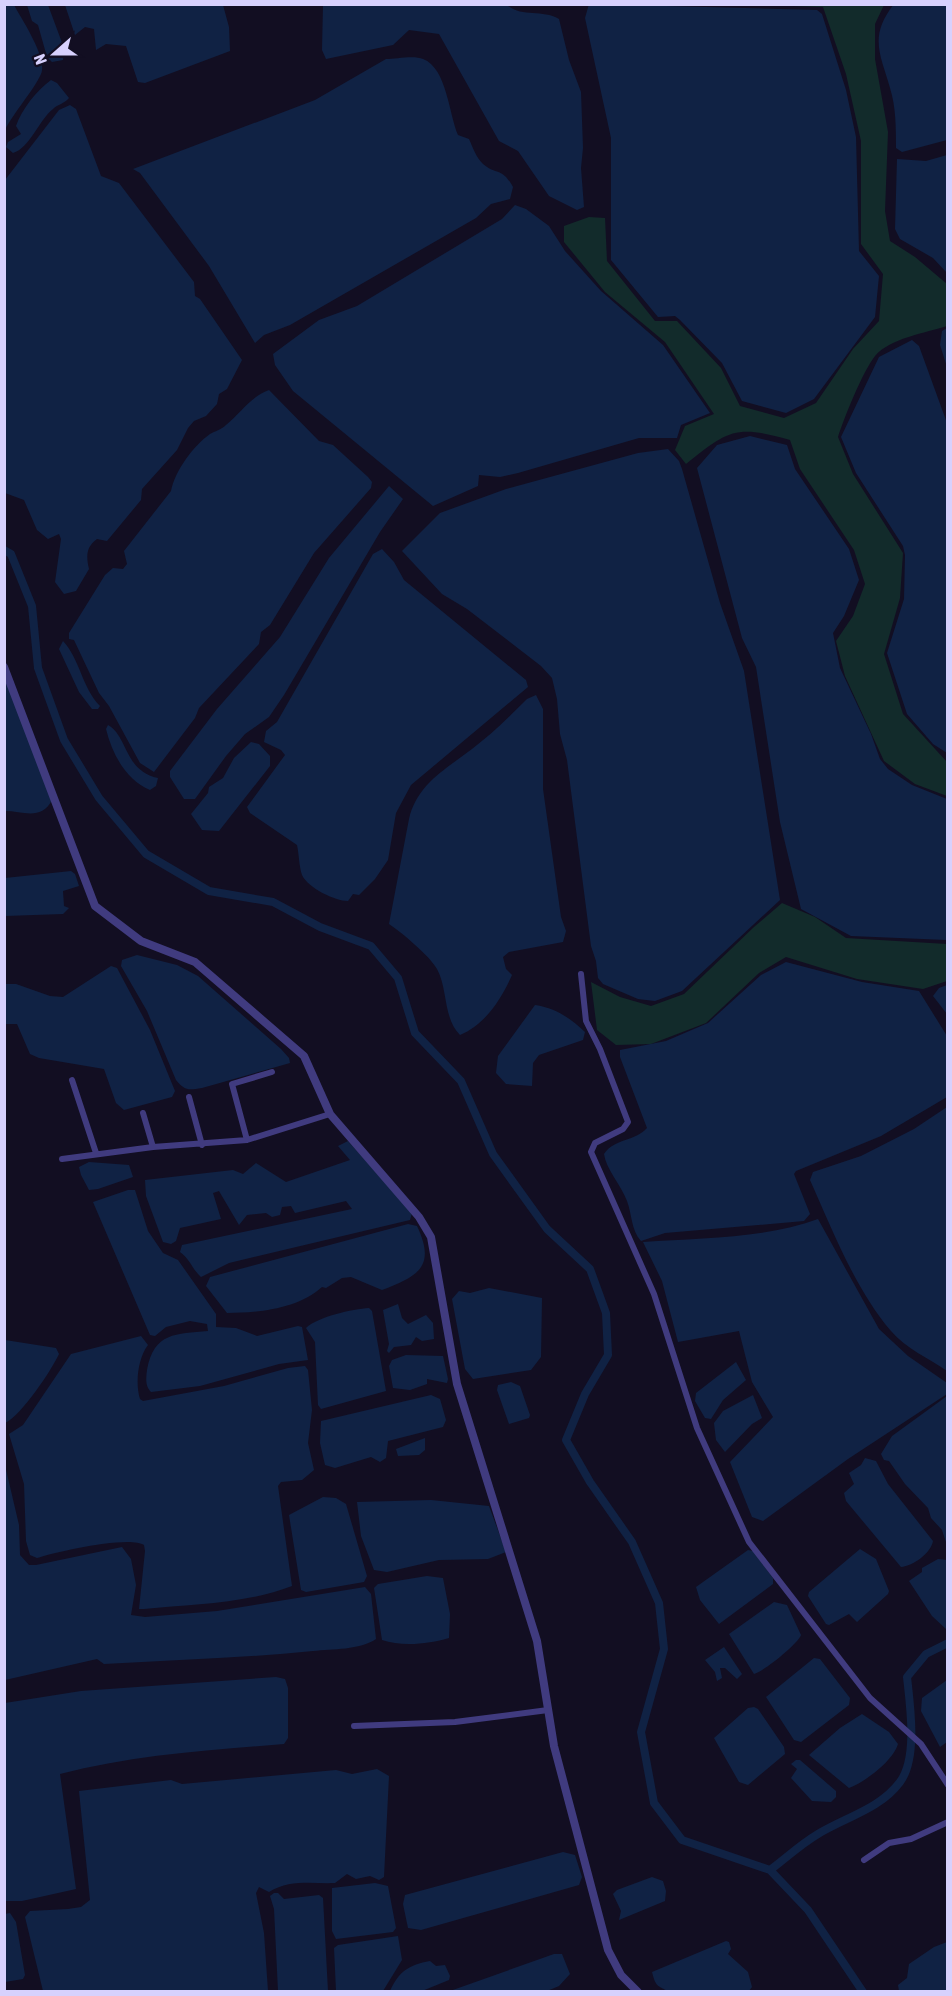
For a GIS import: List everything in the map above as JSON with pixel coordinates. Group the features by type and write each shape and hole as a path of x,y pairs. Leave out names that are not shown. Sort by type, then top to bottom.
{"street":[{"path":"4,667 95,906 141,941 195,962 304,1056 330,1114 419,1217 431,1237 457,1384 537,1641 554,1746 608,1950 621,1975 638,1992"},
{"path":"581,974 586,1021 600,1049 628,1122 623,1129 595,1143 591,1152 654,1294 702,1438 749,1542 870,1698 921,1744 948,1785"},
{"path":"247,1140 232,1084 272,1072"},
{"path":"72,1080 96,1153"},
{"path":"189,1096 202,1144"},
{"path":"143,1113 153,1147"},
{"path":"63,1159 153,1147 247,1140 330,1114"},
{"path":"354,1726 455,1722 548,1710"},
{"path":"864,1860 889,1843 911,1839 948,1822"}],"green space":[{"path":"764,5 884,5 875,24 875,59 888,132 885,211 890,241 915,257 947,284 947,326 899,340 875,356 849,407 838,437 853,474 903,553 900,598 884,654 903,714 947,762 947,796 915,784 884,761 845,676 836,641 853,616 865,584 854,550 800,469 790,440 757,432 734,433 713,443 686,464 675,450 685,426 714,414 665,342 605,292 564,242 564,226 589,217 605,218 607,261 655,321 677,321 721,368 740,406 784,418 816,403 853,349 879,321 883,274 861,244 861,141 846,74 823,7"},
{"path":"782,903 815,917 846,938 947,944 947,981 923,989 857,979 786,957 759,973 706,1023 651,1044 616,1045 597,1030 591,982 620,997 651,1006 684,994"}],"water":[{"path":"5,4 14,5 38,49 42,67 38,80 5,130"},
{"path":"589,4 817,10 822,14 846,90 856,137 859,251 879,276 875,317 814,399 786,413 742,401 722,363 675,316 658,317 611,260 611,138 585,18"},
{"path":"894,4 947,5 947,140 902,152 896,148 893,103 879,46 881,26"},
{"path":"27,5 48,5 64,48 63,60 52,62 47,57 38,25 32,21"},
{"path":"65,5 223,5 229,27 230,51 145,83 138,82 126,46 106,44 96,50 94,29 85,27 75,35"},
{"path":"323,5 507,5 526,13 546,14 559,19 569,60 581,92 583,148 581,168 584,207 577,210 549,196 518,151 499,141 439,34 409,30 393,45 326,59 322,50"},
{"path":"415,57 431,64 442,82 458,135 469,139 483,164 509,180 513,187 510,199 491,204 476,218 290,325 264,335 255,343 209,266 140,173 133,169 315,100 386,59"},
{"path":"51,80 57,83 69,98 55,107 24,146 13,153 6,147 8,142 21,134 16,126 22,113 35,95"},
{"path":"70,105 76,109 101,176 119,183 194,282 195,296 200,299 242,360 227,389 219,394 217,404 206,416 194,421 177,450 142,489 141,500 107,541 97,539 91,545 87,556 89,569 76,591 64,594 55,582 61,539 59,534 48,539 37,530 24,500 5,493 5,180 59,110"},
{"path":"948,155 947,273 933,258 900,239 895,229 897,159 926,161"},
{"path":"515,205 526,209 549,226 565,251 601,291 663,345 710,413 681,425 677,438 639,438 518,473 500,477 479,475 478,486 433,506 293,391 275,365 273,354 319,320 357,306 502,219"},
{"path":"947,328 947,367 940,345 942,331"},
{"path":"912,340 919,346 947,423 947,753 933,744 907,714 887,653 904,599 905,555 903,546 856,473 841,437 879,357"},
{"path":"269,390 319,441 333,445 368,477 372,482 371,488 314,553 270,625 261,632 259,644 199,708 195,718 154,772 140,763 109,706 99,693 74,640 69,639 69,633 105,575 113,568 123,569 127,564 124,551 171,491 176,475 191,452 210,434 224,427 251,401"},
{"path":"750,436 787,445 795,469 849,549 859,580 844,616 833,633 840,668 871,734 880,759 888,769 912,785 947,799 947,940 851,936 801,909 780,822 756,667 742,638 697,468 717,445"},
{"path":"668,449 679,461 682,469 720,603 744,671 780,900 682,991 655,1001 638,999 603,984 598,978 591,946 567,760 560,734 557,699 552,678 541,666 467,609 442,594 402,551 440,513 506,489 638,453"},
{"path":"389,486 403,499 380,532 284,695 269,717 245,734 226,756 195,799 184,799 170,777 170,771 217,709 280,637 329,558"},
{"path":"382,549 394,562 404,580 526,680 528,687 411,785 396,813 388,860 375,879 359,895 353,894 348,901 329,896 310,885 302,875 297,845 250,813 247,807 285,755 281,750 264,742 266,731 277,722 373,554"},
{"path":"63,641 69,648 89,691 100,706 98,709 92,709 79,692 59,649"},
{"path":"4,676 52,800 48,807 37,813 5,811"},
{"path":"536,695 543,709 543,789 561,917 566,931 563,942 509,952 503,957 506,969 512,975 503,993 485,1018 460,1035 448,1012 443,985 437,969 422,951 389,924 409,819 419,796 434,778 487,737 527,699"},
{"path":"108,725 114,730 139,768 158,778 156,786 150,790 141,786 127,773 112,748 106,729"},
{"path":"251,742 259,744 270,756 270,766 219,831 202,830 191,814 208,793 209,787 223,778 234,758"},
{"path":"71,871 75,874 79,886 63,891 64,906 69,908 63,914 5,916 5,878"},
{"path":"137,955 177,965 198,976 281,1049 289,1058 290,1063 202,1088 184,1088 176,1080 147,1011 121,966 122,960"},
{"path":"786,962 862,982 919,991 947,1036 947,1097 881,1136 796,1171 794,1174 810,1214 804,1221 665,1233 641,1241 633,1227 627,1201 604,1154 614,1145 636,1136 647,1128 620,1057 620,1050 666,1041 708,1023 761,975"},
{"path":"111,966 117,968 150,1030 175,1091 172,1097 124,1110 116,1103 104,1069 39,1058 30,1054 17,1024 5,1024 5,984 16,984 50,996 63,997"},
{"path":"948,985 947,1014 933,996 939,988"},
{"path":"535,1005 556,1011 568,1018 585,1032 583,1040 539,1055 533,1063 532,1086 506,1084 496,1073 498,1056"},
{"path":"947,1107 947,1371 903,1343 878,1314 855,1278 810,1180 813,1172 861,1156 914,1129"},
{"path":"348,1141 412,1213 410,1220 229,1263 201,1277 180,1252 182,1245 352,1209 346,1201 295,1213 291,1206 282,1207 280,1215 272,1217 266,1213 247,1215 239,1225 219,1191 213,1193 221,1219 180,1228 176,1241 171,1244 163,1242 146,1196 145,1180 233,1170 243,1174 256,1163 286,1182 350,1160 338,1146"},
{"path":"89,1162 129,1165 133,1177 89,1190 79,1167"},
{"path":"128,1190 135,1190 148,1231 163,1253 178,1260 216,1314 216,1327 236,1328 257,1336 302,1327 308,1360 279,1364 200,1386 151,1392 146,1379 150,1358 155,1348 168,1337 208,1331 207,1324 190,1321 166,1327 155,1336 150,1335 93,1202"},
{"path":"818,1219 879,1329 908,1356 947,1383 947,1394 848,1459 763,1521 752,1517 730,1462 773,1417 752,1382 739,1331 678,1342 662,1281 643,1242 754,1234 797,1226"},
{"path":"408,1224 417,1226 425,1251 424,1260 420,1268 406,1280 382,1290 351,1277 342,1278 289,1305 264,1311 227,1313 206,1286 210,1277"},
{"path":"489,1288 542,1298 541,1357 531,1370 473,1379 465,1369 452,1299 459,1291 470,1293"},
{"path":"398,1304 402,1318 408,1324 426,1315 433,1323 434,1339 422,1341 416,1337 411,1345 394,1347 389,1353 383,1310"},
{"path":"369,1308 372,1311 386,1391 321,1409 318,1405 315,1342 306,1328 327,1317"},
{"path":"141,1336 148,1345 142,1357 138,1378 138,1393 143,1401 224,1386 288,1368 305,1366 308,1370 312,1410 308,1443 314,1470 302,1480 281,1482 278,1486 292,1586 238,1600 139,1609 144,1545 136,1542 109,1543 37,1558 30,1555 26,1541 24,1484 9,1434 23,1425 71,1354"},
{"path":"5,1340 56,1348 59,1354 27,1403 5,1423"},
{"path":"406,1355 443,1356 447,1383 427,1379 427,1384 410,1390 393,1388 389,1366 392,1360"},
{"path":"736,1362 746,1380 723,1400 711,1419 705,1418 695,1401 696,1393"},
{"path":"511,1382 520,1386 530,1415 529,1418 509,1424 497,1390 498,1385"},
{"path":"431,1395 440,1399 446,1420 443,1427 388,1441 386,1458 380,1462 371,1457 335,1468 325,1465 320,1443 321,1421"},
{"path":"753,1395 762,1418 752,1424 725,1452 716,1440 714,1423 723,1411"},
{"path":"947,1396 947,1545 942,1530 931,1518 928,1508 881,1454 892,1436"},
{"path":"425,1438 425,1450 419,1455 398,1456 396,1449"},
{"path":"865,1458 876,1461 888,1484 933,1541 929,1550 911,1564 901,1567 846,1501 844,1493 854,1484 849,1473 861,1465"},
{"path":"4,1461 19,1525 20,1555 29,1565 36,1565 122,1547 131,1559 136,1585 131,1615 145,1617 217,1611 365,1587 371,1594 376,1639 369,1643 346,1648 261,1655 104,1664 97,1659 5,1680"},
{"path":"323,1497 336,1498 346,1504 367,1576 364,1582 306,1592 301,1590 289,1515"},
{"path":"431,1500 489,1506 506,1552 488,1559 439,1560 387,1572 374,1570 361,1536 357,1502"},
{"path":"860,1549 876,1559 889,1591 888,1594 857,1622 849,1614 829,1625 826,1624 808,1596 809,1592"},
{"path":"748,1550 753,1551 773,1578 773,1584 719,1624 700,1600 696,1587"},
{"path":"938,1559 947,1560 946,1629 932,1616 909,1581 922,1572 922,1568"},
{"path":"427,1576 443,1578 450,1614 449,1638 416,1644 382,1640 374,1588 378,1584"},
{"path":"774,1602 787,1605 801,1635 794,1645 780,1657 754,1674 729,1634"},
{"path":"724,1647 742,1674 737,1679 725,1668 720,1668 722,1678 717,1681 715,1672 705,1660"},
{"path":"814,1658 820,1659 850,1698 849,1705 801,1742 794,1740 766,1697"},
{"path":"276,1677 285,1679 288,1688 288,1738 284,1744 143,1758 60,1774 76,1889 22,1901 5,1901 5,1703 81,1691"},
{"path":"947,1680 947,1742 940,1747 921,1711 922,1698"},
{"path":"748,1708 758,1709 784,1747 785,1754 748,1785 739,1782 714,1738"},
{"path":"862,1714 889,1732 898,1744 895,1751 878,1770 849,1788 809,1755 840,1728"},
{"path":"800,1760 836,1791 836,1797 831,1802 812,1801 791,1778 797,1769 791,1764"},
{"path":"377,1769 389,1776 384,1877 379,1880 370,1876 356,1879 347,1874 335,1883 285,1885 269,1892 259,1887 256,1893 264,1933 268,1991 43,1991 25,1917 30,1911 81,1907 90,1900 79,1791 171,1780 182,1784 336,1770 352,1774"},
{"path":"563,1852 575,1855 582,1877 579,1885 421,1930 408,1928 403,1904 405,1895"},
{"path":"652,1877 663,1881 666,1891 665,1901 619,1920 621,1911 613,1894 617,1890"},
{"path":"375,1883 388,1886 396,1928 393,1932 336,1939 332,1931 332,1888"},
{"path":"278,1893 284,1899 319,1895 323,1898 328,1991 278,1991 274,1909 270,1896"},
{"path":"10,1913 16,1922 25,1975 23,1979 5,1982 5,1914"},
{"path":"398,1936 402,1960 383,1991 336,1991 334,1948 338,1945"},
{"path":"726,1941 729,1942 731,1949 728,1954 748,1972 752,1987 749,1991 667,1991 656,1983 652,1972"},
{"path":"947,1942 947,1991 899,1991 898,1985 907,1978 909,1964 934,1947"},
{"path":"554,1954 562,1954 570,1974 559,1986 547,1991 450,1991"},
{"path":"430,1961 436,1966 445,1965 450,1976 449,1980 422,1991 390,1991 397,1978 406,1970"}],"waterway":[{"path":"4,550 11,554 32,606 38,668 64,740 99,798 146,854 209,891 273,902 320,927 371,946 398,978 415,1033 461,1081 493,1154 547,1229 590,1269 606,1313 608,1355 585,1394 566,1440 590,1482 632,1542 659,1603 664,1649 641,1732 654,1803 682,1840 770,1870 808,1910 863,1992"},
{"path":"770,1870 812,1838 873,1806 900,1782 906,1772 911,1746 907,1677 926,1654 948,1643"}]}
